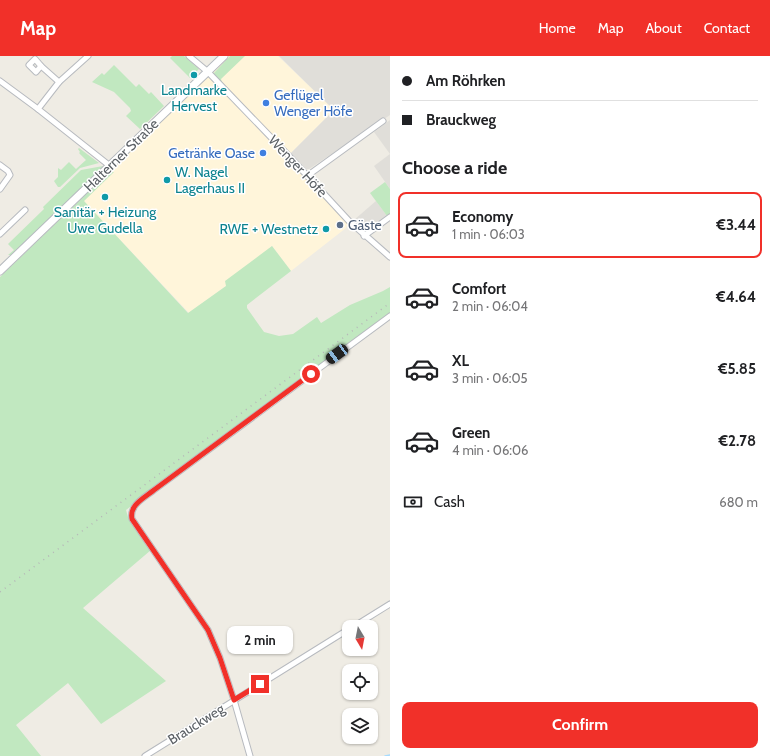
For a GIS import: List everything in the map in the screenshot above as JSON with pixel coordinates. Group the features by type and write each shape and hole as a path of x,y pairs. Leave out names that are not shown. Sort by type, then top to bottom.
{"main road":[{"name":"Halterner Straße","path":"0,272 224,56"}],"street":[{"path":"38,110 59,82 88,56"},
{"name":"Wenger Höfe","path":"189,56 208,72 349,221 364,236 390,257"},
{"path":"42,66 59,82"},
{"path":"0,81 110,166"},
{"path":"308,176 383,121"},
{"path":"0,165 8,171 10,175 0,189"},
{"path":"0,234 25,210"},
{"path":"364,236 390,217"},
{"path":"250,756 220,658 208,630 132,519 132,510 135,505 154,490 390,316"},
{"path":"364,620 390,604"},
{"name":"Brauckweg","path":"145,756 342,633"}],"shaded area":[{"path":"224,56 278,56 334,110 289,155 349,221 346,228 291,271 272,246 226,286 189,313 79,196"},
{"path":"279,56 390,56 390,115 309,169 305,169 290,154 334,110"},
{"path":"390,120 390,154 374,132"},
{"path":"390,154 390,189 374,166"},
{"path":"376,201 387,216 367,231 354,220"}],"green space":[{"path":"172,56 184,56 199,69 190,78 170,58"},
{"path":"230,56 245,56 221,79 222,83 213,74"},
{"path":"114,65 136,87 139,84 149,94 151,92 164,106 140,129 126,116 131,111 130,108 114,92 92,82 102,73 104,75"},
{"path":"79,148 99,163 80,168 60,187 58,187 54,181 58,177 58,168 61,170 69,162 76,169 86,160 79,153"},
{"path":"103,166 11,255 8,255 14,250 8,244 81,170"},
{"path":"109,172 114,172 84,201 188,313 226,286 225,281 272,246 291,271 247,305 247,308 264,332 279,336 293,334 317,317 321,323 350,305 390,287 390,313 126,510 128,517 151,550 83,608 166,681 101,724 68,683 16,725 41,756 0,756 0,277"},
{"path":"385,182 390,189 390,215 387,216 370,193"}],"waterway":[{"path":"385,756 390,755"}],"railway":[{"path":"0,592 390,303"}],"place":[{"name":"Landmarke Hervest","path":"194,75"},
{"name":"Geflügel Wenger Höfe","path":"266,103"},
{"name":"Getränke Oase","path":"263,153"},
{"name":"W. Nagel Lagerhaus II","path":"167,180"},
{"name":"Sanitär + Heizung Uwe Gudella","path":"105,197"},
{"name":"Gäste","path":"340,225"},
{"name":"RWE + Westnetz","path":"326,229"}],"route":[{"path":"260,684 234,700 220,658 208,630 132,519 131,513 135,505 154,490 311,374"}]}
